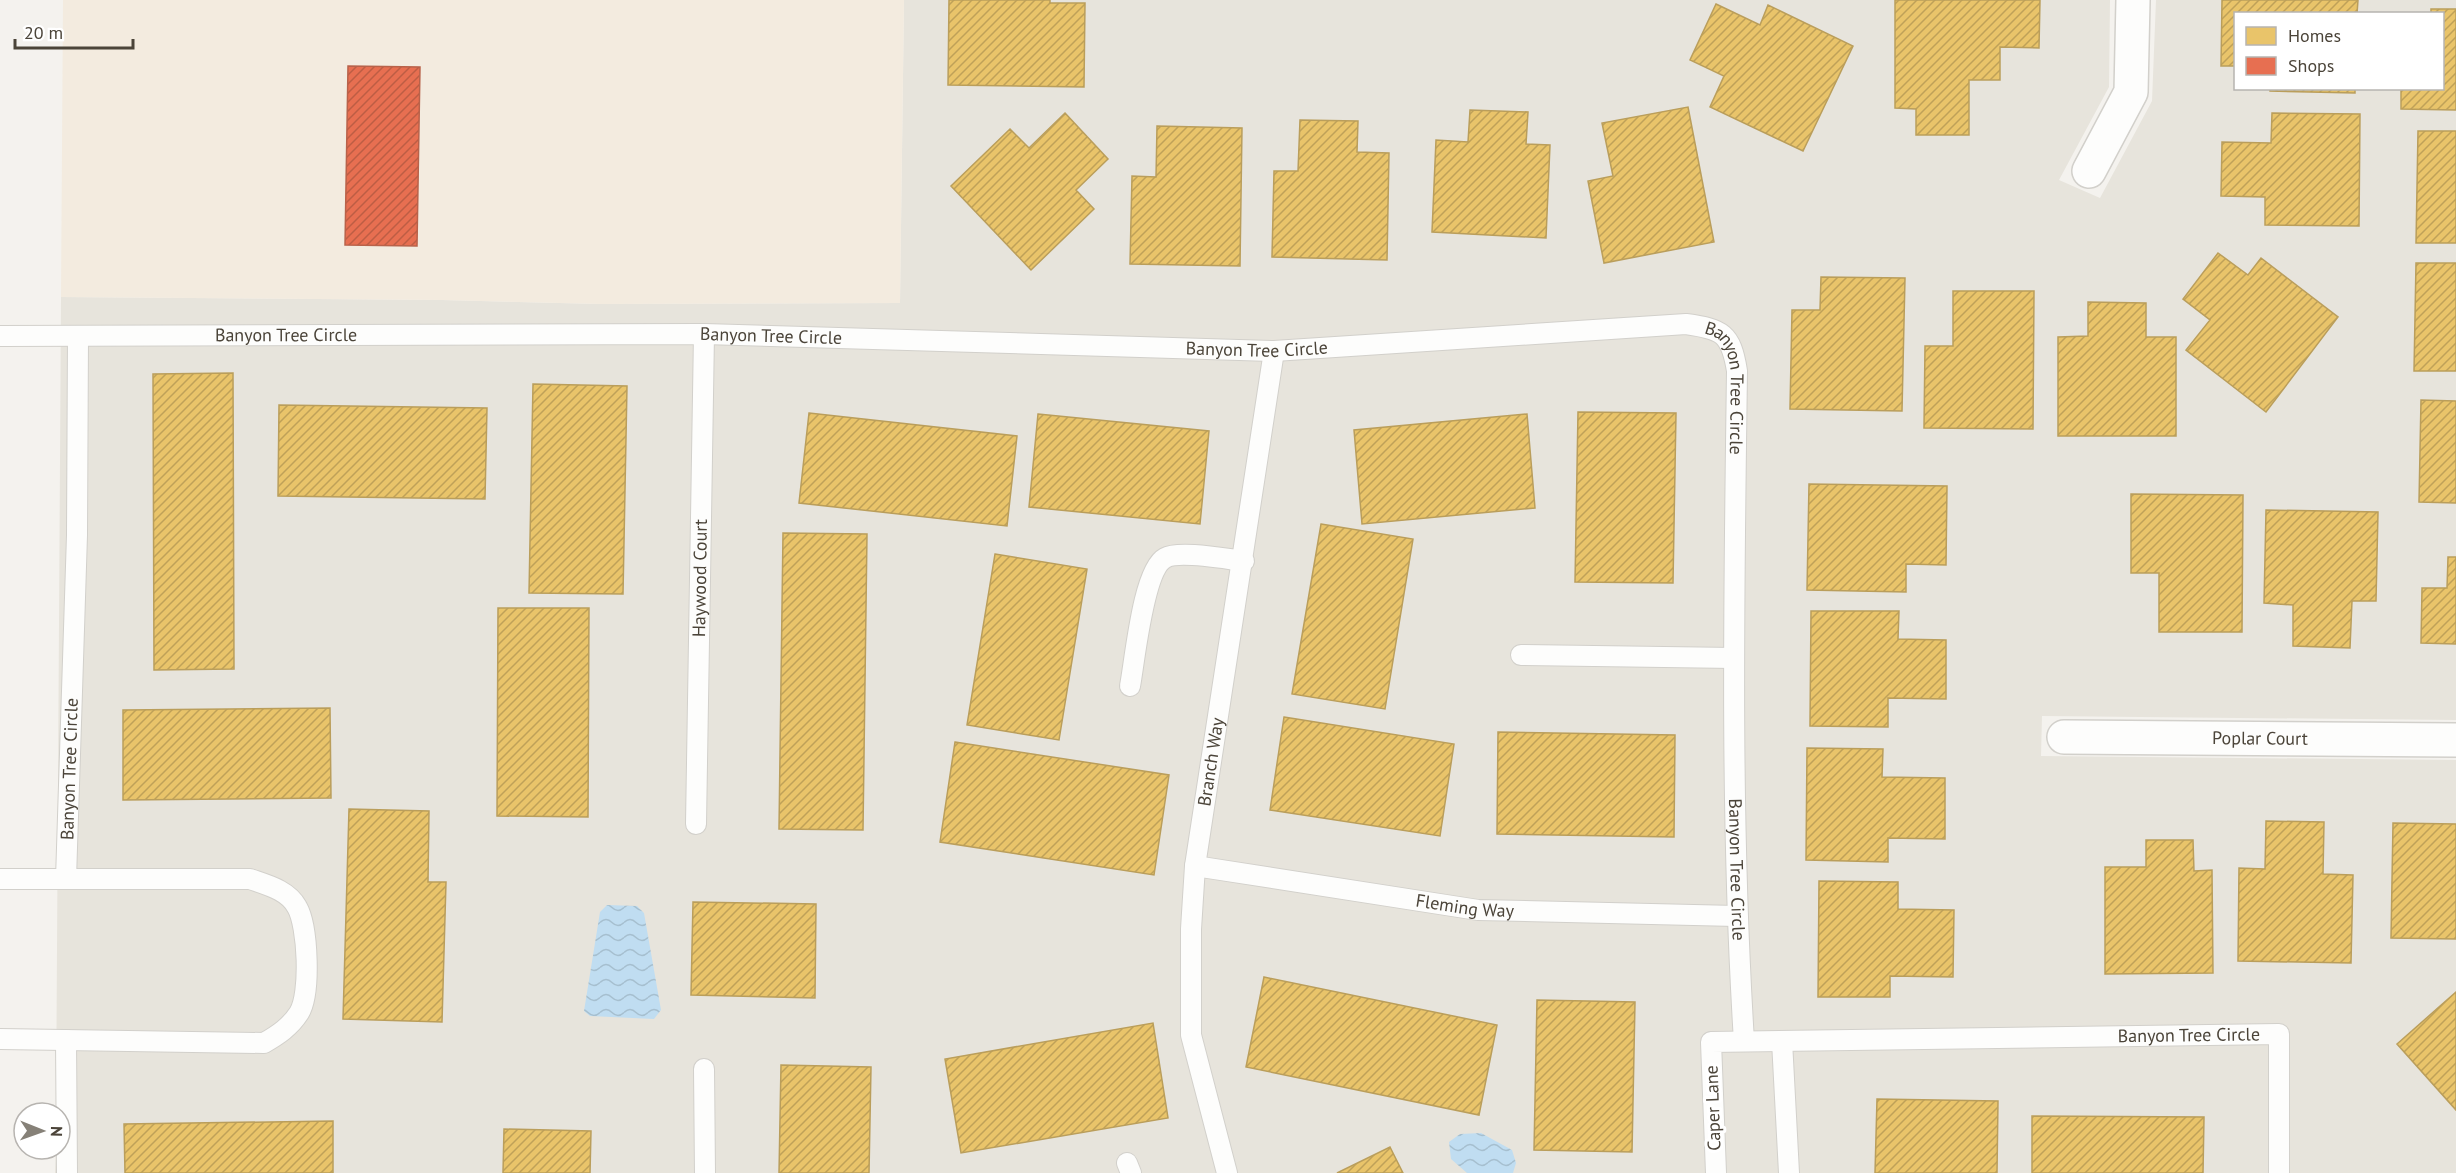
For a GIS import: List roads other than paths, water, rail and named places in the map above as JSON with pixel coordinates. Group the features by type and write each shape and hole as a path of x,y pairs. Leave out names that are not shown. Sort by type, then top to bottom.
{"street":[{"path":"2090,171 2131,92 2133,0"},
{"name":"Poplar Court","path":"2064,736 2456,740"}],"lane":[{"name":"Banyon Tree Circle","path":"0,336 704,334 1274,351 1686,324 1715,328 1733,347 1737,371 1734,658 1736,916 1744,1041"},
{"name":"Haywood Court","path":"696,824 704,334"},
{"name":"Banyon Tree Circle","path":"66,879 77,535 78,336"},
{"name":"Branch Way","path":"1227,1173 1191,1035 1191,939 1195,866 1244,561 1274,351"},
{"path":"1130,686 1149,583 1156,566 1166,557 1183,556 1244,561"},
{"path":"1521,655 1734,658"},
{"name":"Fleming Way","path":"1195,866 1478,909 1736,916"},
{"path":"0,879 250,879 281,891 297,907 304,931 306,978 300,1011 284,1032 264,1043 0,1039"},
{"name":"Banyon Tree Circle","path":"1711,1042 2279,1034 2279,1173"},
{"path":"66,1040 67,1173"},
{"path":"1782,1041 1789,1173"},
{"name":"Caper Lane","path":"1711,1042 1716,1173"},
{"path":"704,1069 705,1173"}],"water":[{"path":"607,905 637,906 644,913 661,1010 654,1019 590,1016 584,1011 600,912"},
{"path":"1481,1133 1512,1150 1516,1163 1513,1173 1467,1173 1451,1159 1449,1142 1460,1134"}]}
